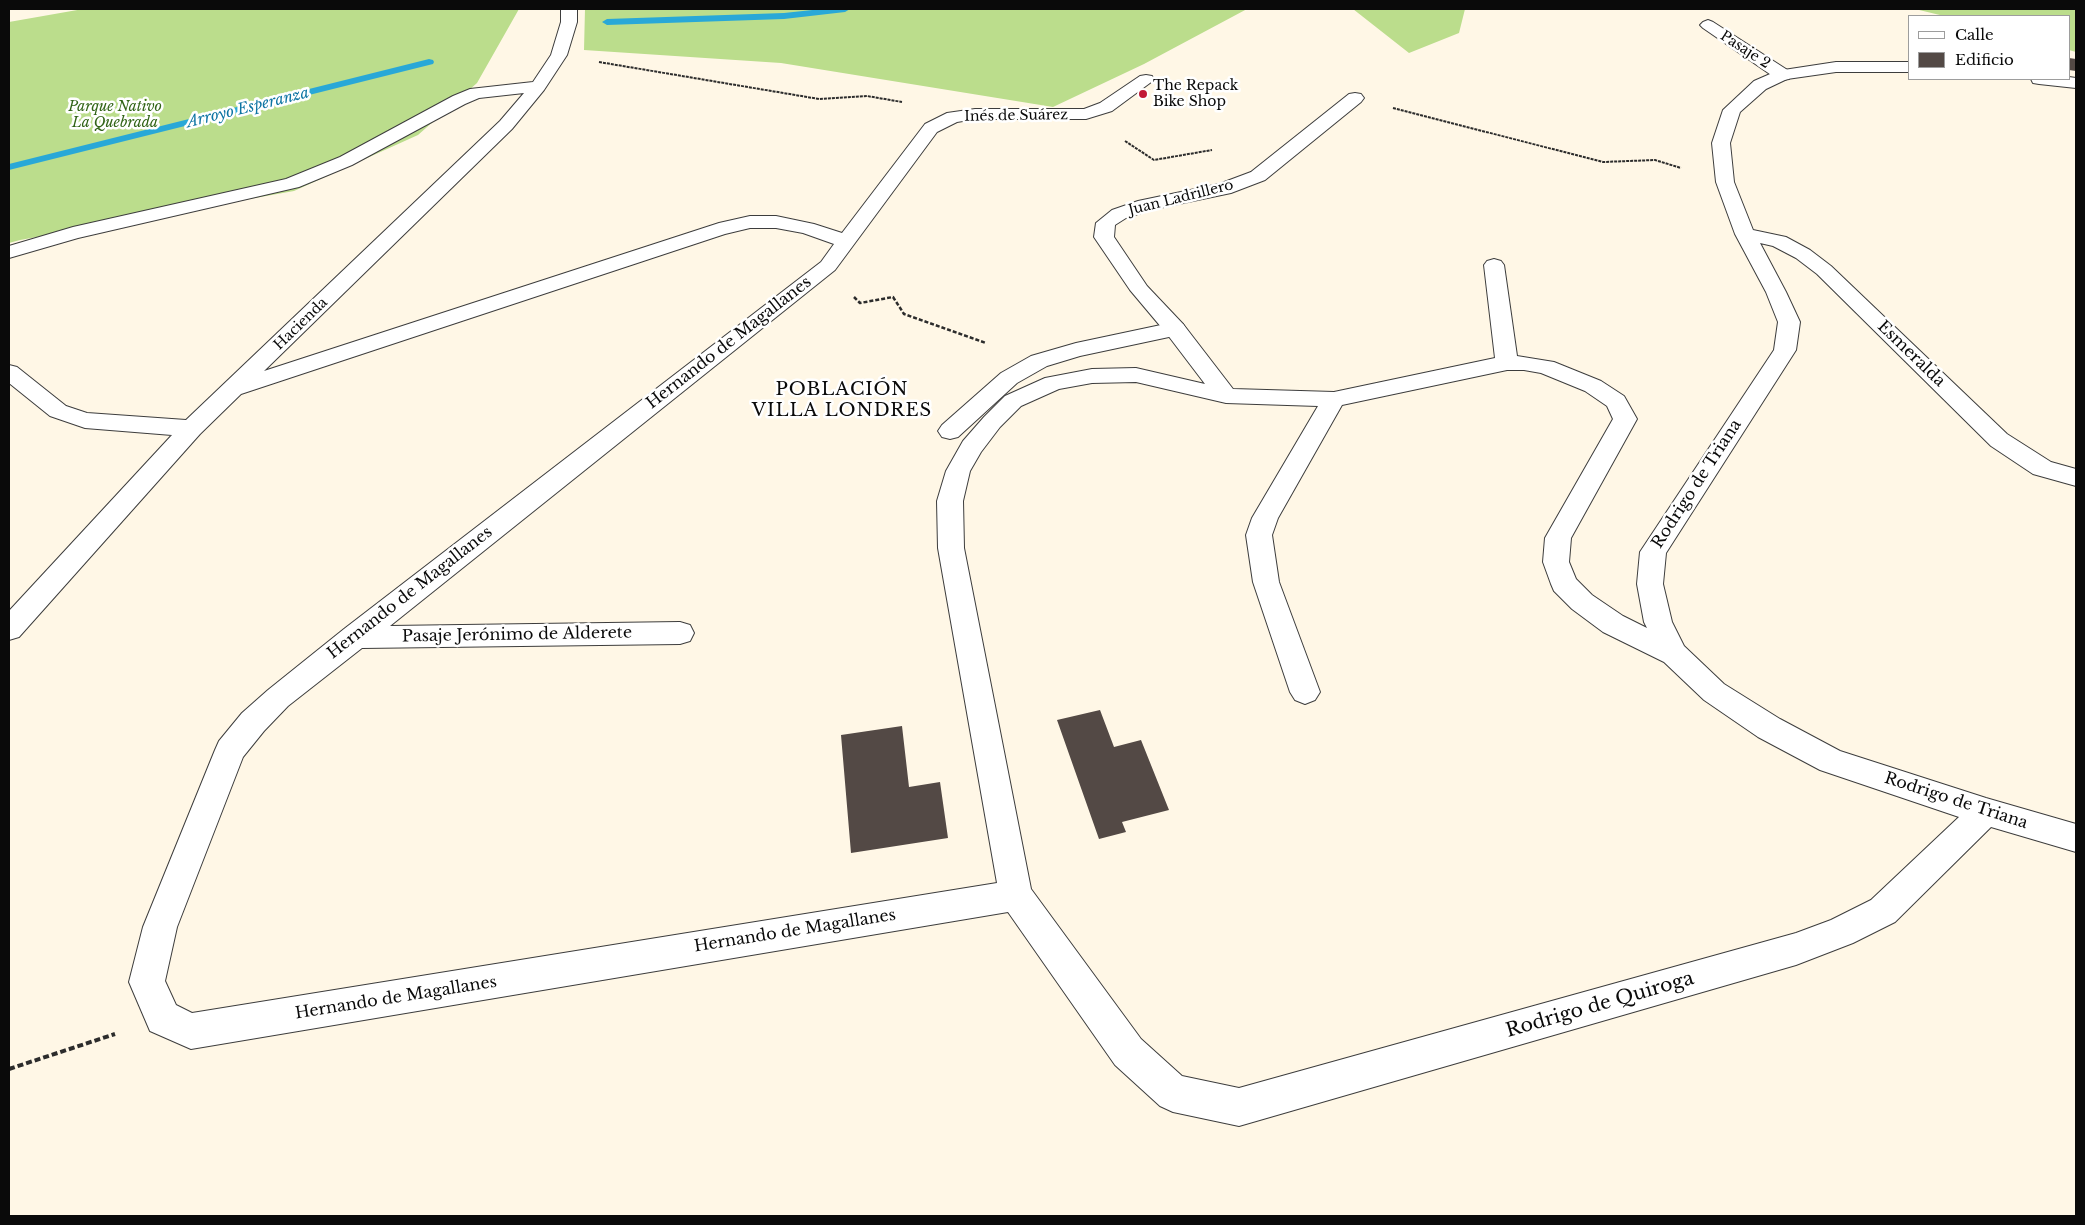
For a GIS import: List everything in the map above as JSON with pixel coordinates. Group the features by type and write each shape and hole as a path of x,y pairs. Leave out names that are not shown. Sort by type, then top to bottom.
{"street":[{"name":"Hacienda","path":"9,628 192,428 506,125 538,86 559,55 570,22 569,9"},
{"name":"Pasaje 2","path":"1708,25 1783,75"},
{"name":"Rodrigo de Triana","path":"1908,67 1836,68 1783,75 1760,85 1732,110 1721,143 1724,182 1745,234 1776,292 1789,322 1785,350 1653,552 1650,584 1658,622 1674,654 1714,692 1768,728 1831,761 1986,812 2076,838"},
{"name":"Inés de Suárez","path":"828,266 931,128 953,117 975,114 1086,114 1106,107 1146,80"},
{"path":"2048,80 2076,83"},
{"path":"9,252 82,231 292,183 346,162 459,100 476,93 538,86"},
{"name":"Juan Ladrillero","path":"1226,396 1175,329 1140,290 1104,237 1106,223 1119,214 1128,211 1224,189 1258,176 1355,98"},
{"path":"234,389 719,228 750,222 776,222 808,228 846,241"},
{"name":"Esmeralda","path":"1745,234 1779,241 1803,254 1824,270 1999,440 2042,468 2076,478"},
{"path":"1494,265 1507,364"},
{"name":"Hernando de Magallanes","path":"828,266 354,637 278,698 253,722 230,750 160,927 147,982 163,1018 191,1031 1016,895"},
{"path":"950,431 1009,378 1039,361 1076,350 1175,329"},
{"path":"1016,895 952,548 950,501 958,471 972,447 992,422 1013,401 1053,384 1092,376 1136,376 1226,396 1334,399 1507,364 1524,363 1546,367 1593,386 1616,401 1624,419 1558,538 1556,562 1564,584 1582,602 1613,624 1674,654"},
{"path":"9,372 58,411 84,420 192,428"},
{"path":"1305,692 1266,582 1259,534 1264,518 1334,399"},
{"name":"Pasaje Jerónimo de Alderete","path":"354,637 680,633"},
{"name":"Rodrigo de Quiroga","path":"1016,895 1128,1052 1173,1092 1239,1107 1796,949 1841,932 1883,911 1986,812"}],"path":[{"path":"559,55 819,99 867,96 926,106 953,117"},
{"path":"1355,98 1603,162 1655,160 1724,182"},
{"path":"1086,114 1154,160 1210,149 1258,176"},
{"path":"828,266 860,303 893,297 904,314 1039,361"},
{"path":"9,1069 163,1018"}],"green space":[{"name":"Parque Nativo La Quebrada","path":"83,9 519,9 477,83 418,135 294,191 9,243 9,22"},
{"path":"585,9 1247,9 1144,64 1053,107 781,63 584,50"},
{"path":"1353,9 1465,9 1459,33 1409,53"},
{"path":"1915,9 2076,9 2076,52 2070,50 2070,15 1940,15"}],"building":[{"path":"2070,58 2076,59 2076,71 2070,70"},
{"path":"1100,710 1114,747 1141,740 1169,810 1122,822 1126,832 1099,839 1057,720"},
{"path":"902,726 909,787 940,782 948,838 851,853 841,735"}],"waterway":[{"name":"Arroyo Esperanza","path":"607,22 784,16 845,9"},
{"name":"Arroyo Esperanza","path":"9,167 429,62"}],"place":[{"name":"The Repack Bike Shop","path":"1143,94"}],"district":[{"name":"POBLACIÓN VILLA LONDRES","path":"842,400"}]}
